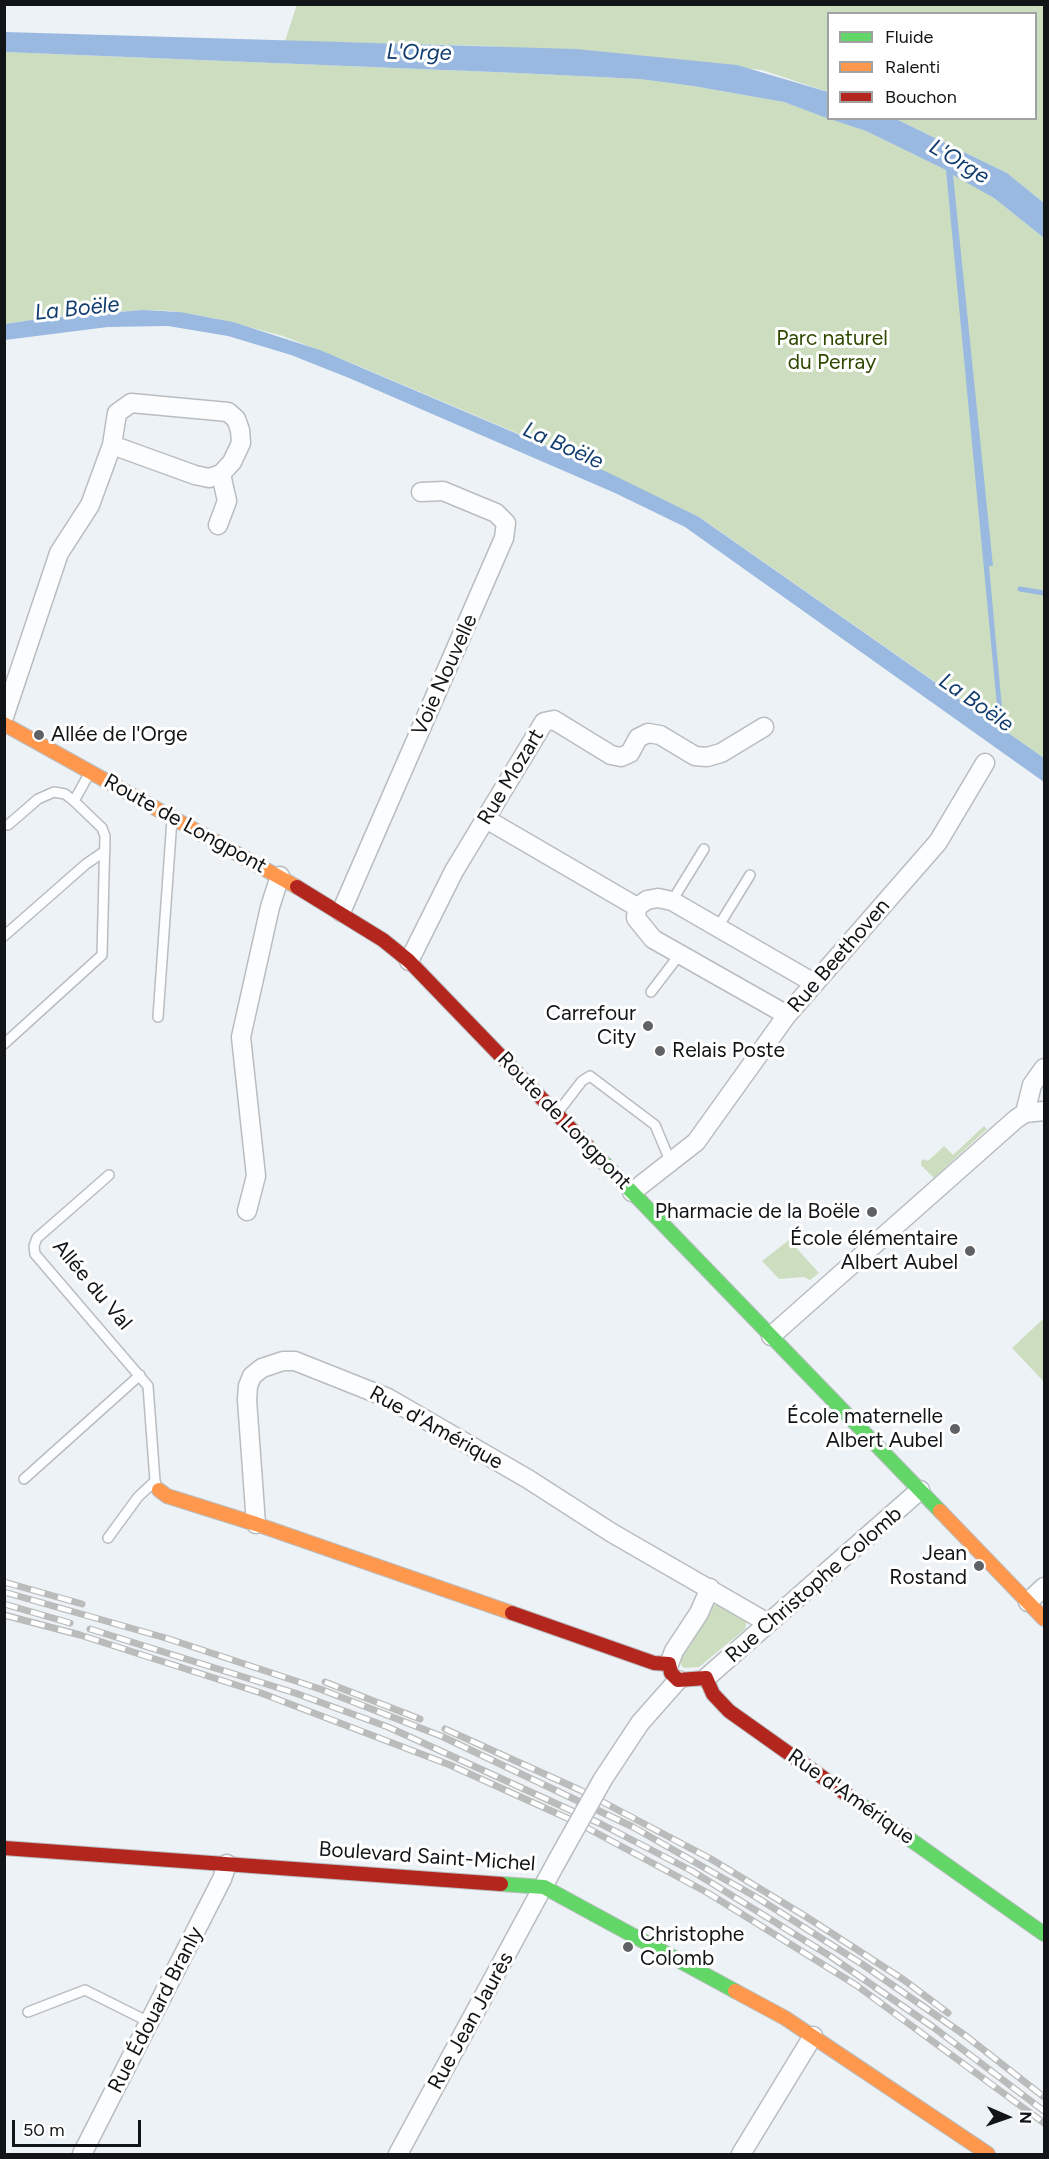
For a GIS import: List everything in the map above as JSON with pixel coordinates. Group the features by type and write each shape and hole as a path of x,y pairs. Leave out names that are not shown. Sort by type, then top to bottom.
{"street":[{"path":"4,717 59,553 90,505 112,445 117,413 131,403 228,412 236,419 241,443 232,462 221,474 209,478 195,476 112,445"},
{"path":"218,525 227,501 221,474"},
{"name":"Voie Nouvelle","path":"341,912 504,538 506,523 496,513 443,491 421,492"},
{"name":"Rue Mozart","path":"409,961 454,871 544,722 554,720 611,755 621,756 630,753 638,738 648,733 660,735 695,756 707,757 721,753 764,727"},
{"name":"Route de Longpont","path":"4,724 280,876 341,912 383,940 409,961 1044,1619"},
{"name":"Rue Beethoven","path":"632,1192 696,1142 788,1015 938,842 986,763"},
{"path":"486,819 637,907"},
{"path":"247,1211 256,1176 241,1037 270,908 280,876"},
{"path":"788,1015 653,939 636,918 637,907 647,900 658,898 672,901 814,983"},
{"path":"771,1336 1025,1113 1032,1085 1044,1068"},
{"path":"1025,1113 1044,1111"},
{"name":"Rue d'Amérique","path":"256,1524 246,1400 248,1386 252,1376 262,1368 283,1360 295,1361 388,1398 768,1623"},
{"path":"160,1489 674,1672 706,1678"},
{"name":"Rue Christophe Colomb","path":"706,1678 920,1490"},
{"path":"1028,1602 1044,1587"},
{"path":"544,1887 603,1779 674,1672 674,1651 699,1613 710,1588"},
{"name":"Rue d'Amérique","path":"706,1678 713,1694 729,1711 1044,1934"},
{"name":"Boulevard Saint-Michel","path":"4,1848 544,1887 813,2036 988,2154"},
{"name":"Rue Édouard Branly","path":"82,2154 222,1879 227,1864"},
{"name":"Rue Jean Jaurès","path":"398,2154 544,1887"},
{"path":"741,2154 813,2036"}],"lane":[{"path":"74,801 90,772"},
{"path":"4,1044 102,955 105,851 102,828 65,794 54,792 38,799 8,825"},
{"path":"158,1017 172,817"},
{"path":"672,901 704,849"},
{"path":"4,936 86,864 105,851"},
{"path":"718,927 750,874"},
{"path":"651,992 680,954"},
{"path":"557,1114 582,1081 590,1076 655,1125 671,1163"},
{"name":"Allée du Val","path":"109,1175 37,1238 34,1246 35,1254 148,1386 160,1489"},
{"path":"24,1479 140,1375"},
{"path":"108,1538 138,1497 160,1489"},
{"path":"28,2013 85,1989 149,2022"}],"green space":[{"path":"297,4 1044,5 1044,203 1007,173 898,120 1037,120 1037,12 827,12 827,92 762,70 490,46 285,41"},
{"name":"Parc naturel du Perray","path":"5,52 641,79 784,102 827,117 827,120 835,120 866,131 957,175 994,198 1044,238 1044,758 701,518 571,456 359,366 283,336 218,319 172,311 145,310 68,315 5,324"},
{"path":"984,1126 987,1129 934,1178 921,1165 922,1159 928,1161 944,1146 953,1155"},
{"path":"789,1240 819,1273 810,1280 804,1277 779,1279 762,1261"},
{"path":"1043,1319 1044,1321 1044,1382 1012,1348"},
{"path":"721,1604 747,1620 745,1629 699,1667 684,1668 681,1665 681,1656 712,1606"}],"water":[{"name":"L'Orge","path":"5,32 576,49 737,65 827,92 827,118 784,102 640,79 5,52"},
{"name":"L'Orge","path":"833,120 898,120 1007,173 1044,203 1044,238 994,198 953,175 993,566 989,566 1004,730 1044,758 1044,782 685,527 615,493 349,378 291,355 228,336 168,326 108,327 5,340 5,324 45,318 143,310 180,312 233,322 320,350 607,472 699,517 999,727 946,170 866,131"}],"waterway":[{"path":"1020,589 1044,593"}],"railway":[{"path":"4,1582 82,1604"},
{"path":"4,1592 169,1639 320,1689 441,1736 633,1827 756,1897 862,1964 966,2036 1044,2097"},
{"path":"4,1604 70,1623"},
{"path":"4,1615 80,1635 261,1693 450,1765 578,1823 708,1893 856,1985 1044,2123"},
{"path":"90,1629 295,1693 388,1727 601,1824 692,1871 830,1956 933,2027 1044,2111"},
{"path":"325,1682 420,1719"},
{"path":"445,1729 580,1790 711,1859 904,1980 948,2013"}],"traffic: fast":[{"path":"601,1160 940,1511"},
{"path":"853,1799 1044,1934"},
{"path":"501,1884 544,1887 735,1991"}],"traffic: slow":[{"path":"4,724 297,887"},
{"path":"159,1490 167,1496 256,1524 512,1613"},
{"path":"940,1511 1044,1619"},
{"path":"735,1991 785,2018 988,2154"}],"traffic: jam":[{"path":"297,887 383,940 409,961 601,1160"},
{"path":"512,1613 654,1663 669,1664 671,1673 678,1680 706,1678 713,1694 729,1711 853,1799"},
{"path":"4,1848 501,1884"}],"place":[{"name":"Allée de l'Orge","path":"39,735"},
{"name":"Carrefour City","path":"648,1026"},
{"name":"Relais Poste","path":"660,1051"},
{"name":"Pharmacie de la Boële","path":"872,1212"},
{"name":"École élémentaire Albert Aubel","path":"970,1251"},
{"name":"École maternelle Albert Aubel","path":"955,1429"},
{"name":"Jean Rostand","path":"979,1566"},
{"name":"Christophe Colomb","path":"628,1947"}],"water label":[{"name":"La Boële","path":"77,309"},
{"name":"La Boële","path":"563,446"},
{"name":"La Boële","path":"976,703"}]}
